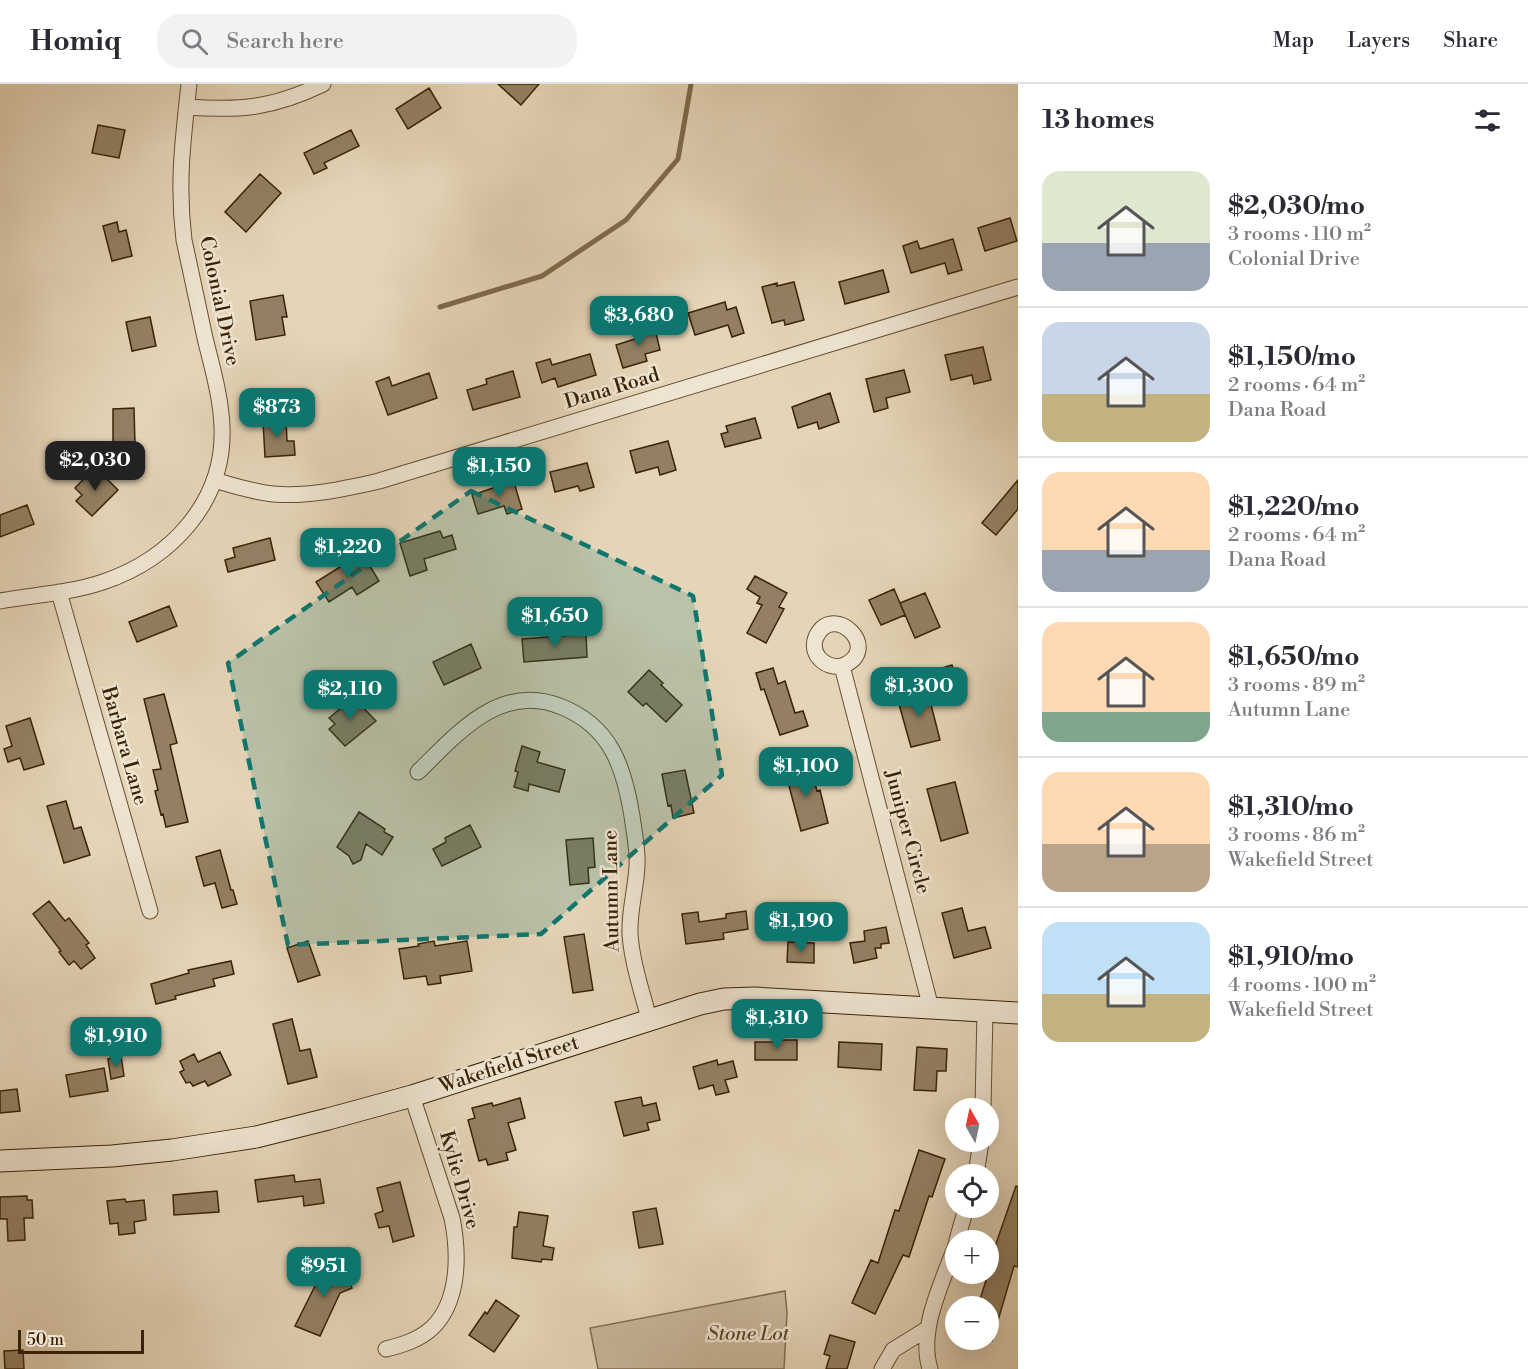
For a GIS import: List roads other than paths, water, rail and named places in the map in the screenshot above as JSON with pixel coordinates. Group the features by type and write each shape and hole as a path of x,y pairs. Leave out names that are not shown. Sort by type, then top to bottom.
{"street":[{"name":"Colonial Drive","path":"0,601 59,592 124,574 159,554 188,527 203,506 214,480 221,454 221,409 185,248 180,213 180,171 189,84"},
{"path":"187,107 236,110 260,107 297,96 323,84"},
{"name":"Dana Road","path":"214,480 273,494 343,489 378,482 1018,287"},
{"name":"Barbara Lane","path":"59,592 150,911"},
{"name":"Juniper Circle","path":"842,666 931,1008"},
{"name":"Autumn Lane","path":"418,772 473,720 493,708 515,701 538,701 557,705 580,716 596,729 617,758 629,800 637,845 630,937 635,967 649,1019"},
{"name":"Wakefield Street","path":"0,1161 112,1156 221,1143 294,1128 412,1096 649,1019 712,1001 737,998 1018,1012"},
{"path":"983,1098 986,1011"},
{"name":"Kylie Drive","path":"386,1349 413,1340 430,1330 437,1322 451,1293 457,1262 456,1237 452,1218 412,1096"},
{"path":"930,1369 925,1351 927,1329 945,1277"},
{"path":"882,1369 892,1350 927,1329"}],"waterway":[{"path":"440,307 542,276 626,220 678,159 691,84"}],"park label":[{"name":"Stone Lot","path":"748,1334"}]}
